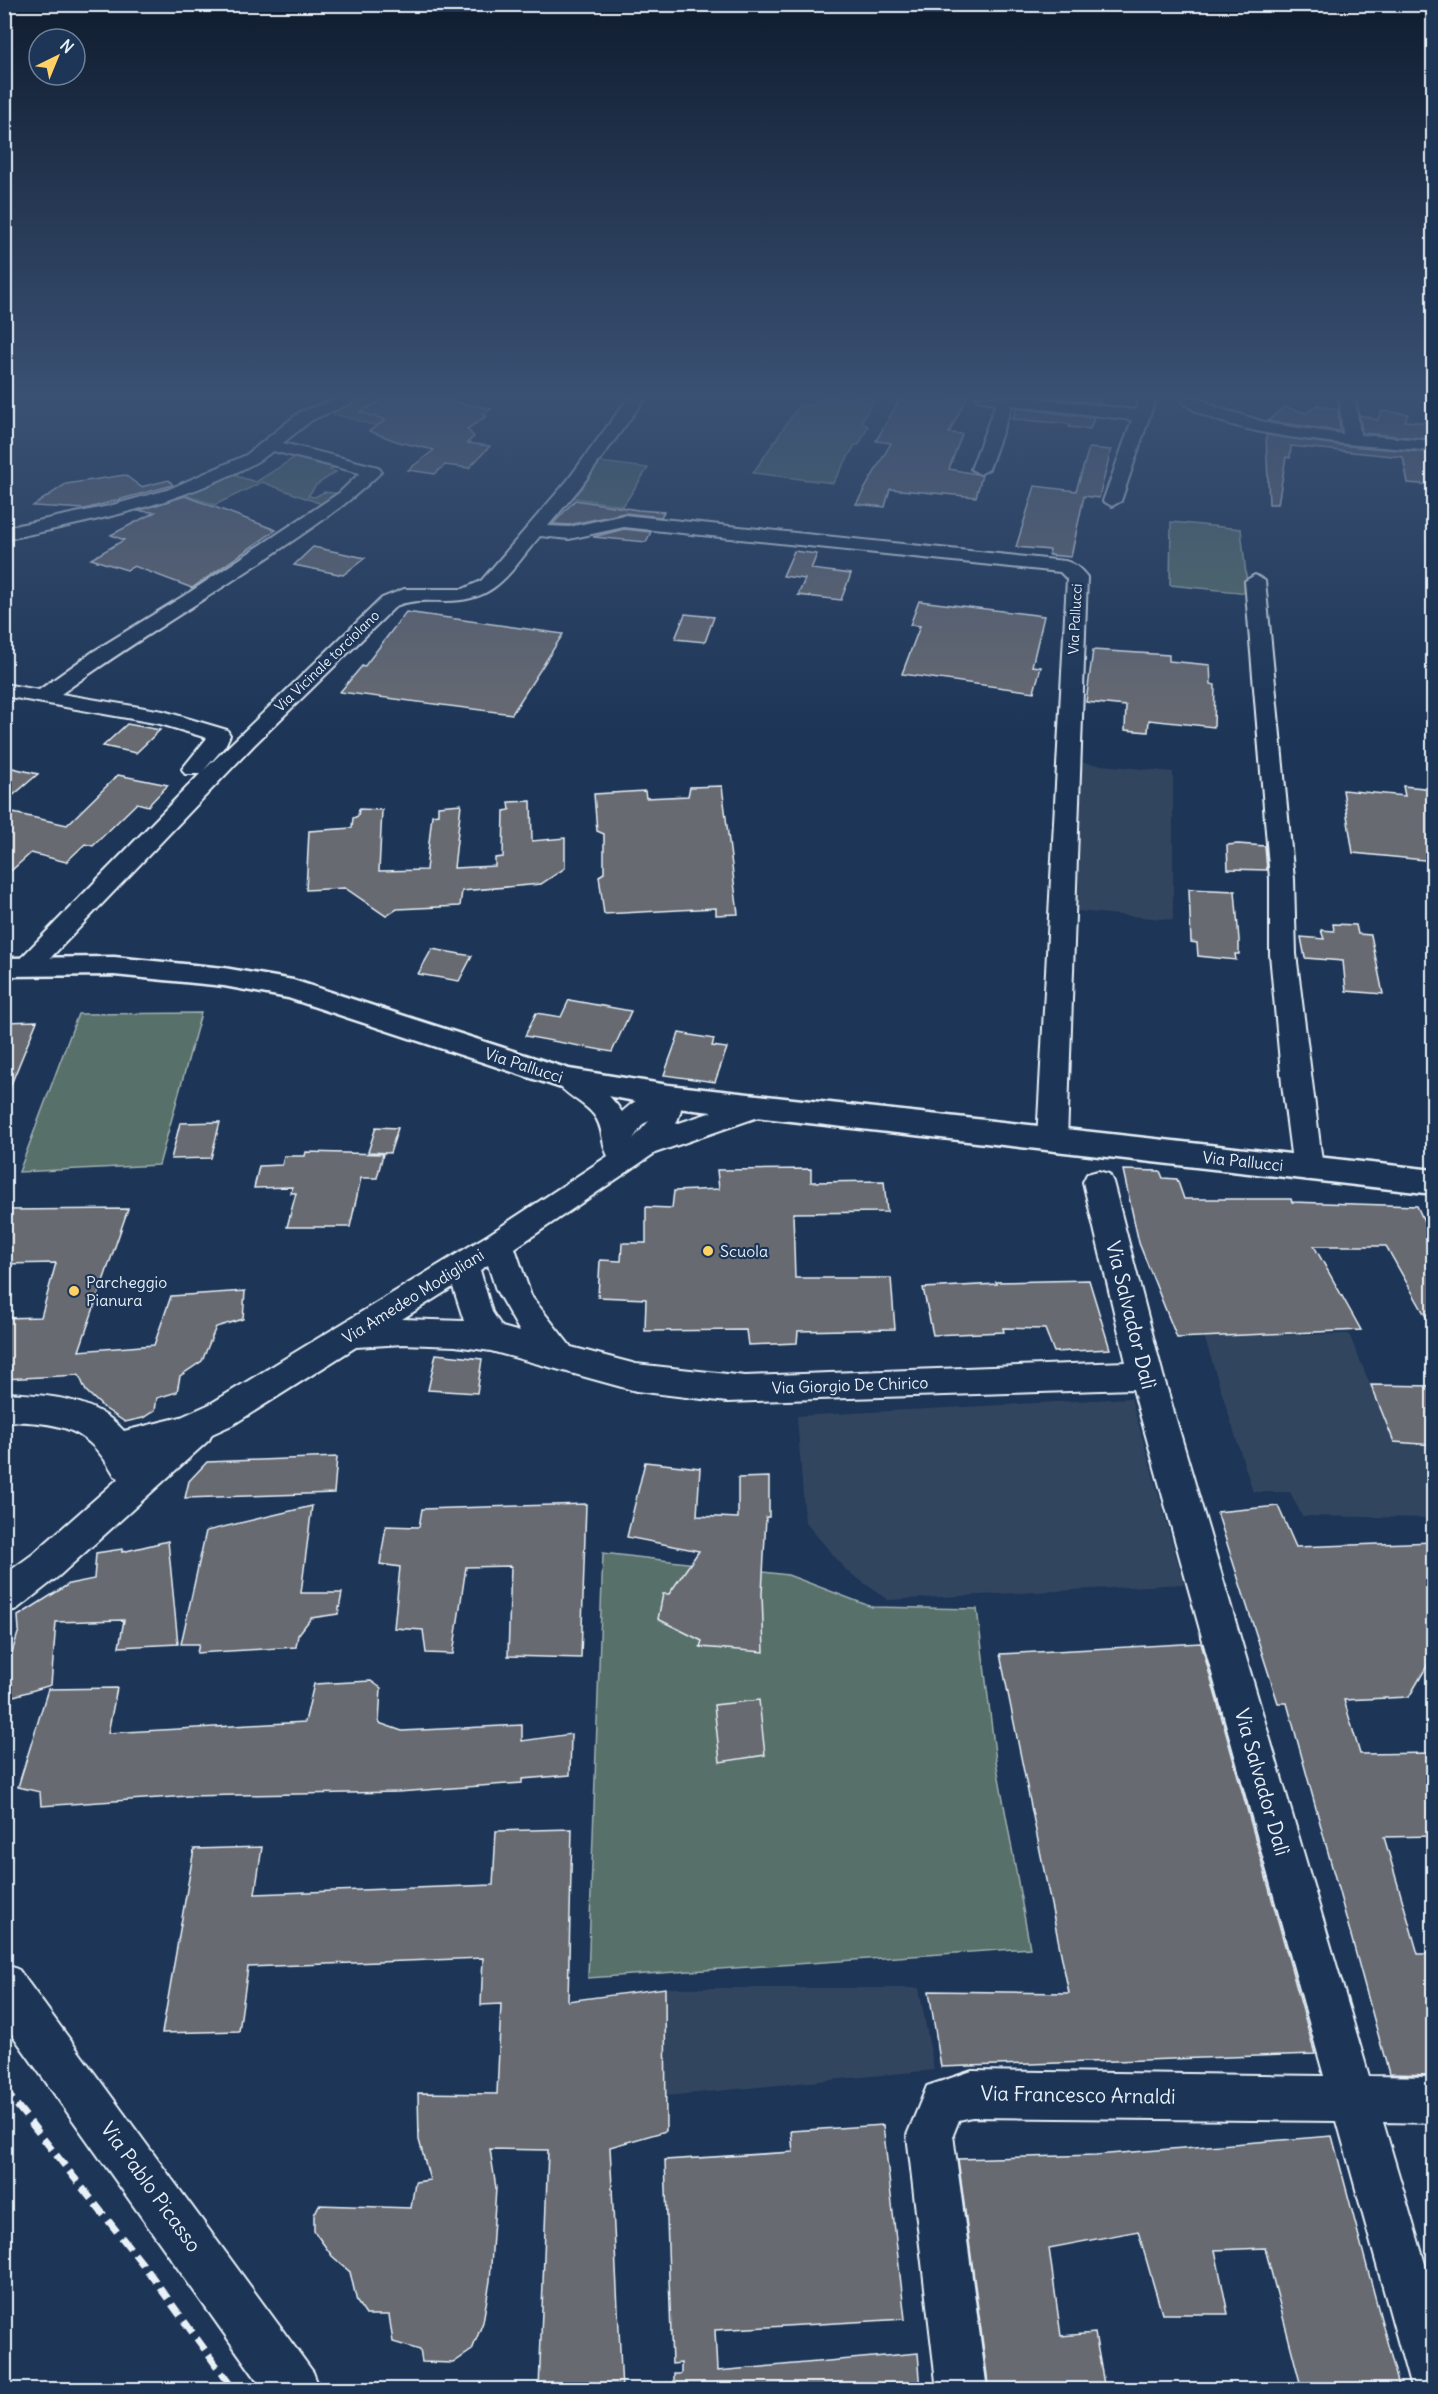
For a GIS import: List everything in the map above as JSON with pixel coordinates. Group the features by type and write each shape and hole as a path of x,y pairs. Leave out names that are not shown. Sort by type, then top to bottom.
{"street":[{"path":"4,534 120,509"},
{"path":"45,695 101,655 197,596 327,509"},
{"name":"Via Vicinale torciolano","path":"16,967 48,945 246,740 389,602 404,595 451,596 478,591 488,585 552,509"},
{"name":"Via Pallucci","path":"534,530 570,533 624,521 1065,567 1077,577 1052,1140"},
{"path":"1254,581 1282,879 1283,954 1296,1084 1308,1168"},
{"path":"4,690 45,695 163,718 219,735 246,740"},
{"path":"48,945 45,929 64,904 210,750 219,735"},
{"name":"Via Pallucci","path":"16,967 114,966 264,982 293,989 569,1080 668,1096 1434,1182"},
{"path":"569,1080 597,1098 609,1114 627,1148"},
{"name":"Via Amedeo Modigliani","path":"4,1597 46,1565 134,1488 202,1424 499,1243 664,1121 668,1113 668,1096"},
{"name":"Via Amedeo Modigliani","path":"627,1148 757,1107"},
{"name":"Via Salvador Dalì","path":"1098,1182 1146,1375 1434,2381"},
{"name":"Via Giorgio De Chirico","path":"499,1243 504,1272 513,1294 528,1321 558,1354"},
{"path":"463,1265 477,1316 492,1338"},
{"name":"Via Giorgio De Chirico","path":"350,1335 412,1329 492,1338 558,1354 599,1369 698,1388 745,1389 1146,1375"},
{"path":"4,1407 68,1411 84,1417 118,1447 134,1488"},
{"name":"Via Amedeo Modigliani","path":"118,1447 202,1424"},
{"name":"Via Pablo Picasso","path":"4,1985 295,2390"},
{"name":"Via Francesco Arnaldi","path":"962,2390 930,2135 943,2102 972,2094 1434,2100"}],"shaded area":[{"path":"1082,763 1173,772 1173,920 1078,911"},
{"path":"1349,1334 1394,1442 1433,1445 1433,1518 1302,1516 1290,1492 1253,1492 1204,1336"},
{"path":"1131,1398 1184,1584 888,1600 847,1571 805,1522 797,1416"},
{"path":"665,1988 919,1988 934,2070 665,2096"}],"green space":[{"path":"1171,522 1241,529 1248,593 1170,585"},
{"path":"201,1013 159,1165 19,1172 78,1014"},
{"path":"603,1553 788,1575 872,1607 977,1609 996,1761 1030,1948 588,1978"}],"building":[{"path":"144,509 219,509 276,530 192,588 134,566 127,570 91,559 124,540 111,535 155,512 137,511"},
{"path":"567,509 630,509 664,512 661,517 624,513 569,525 553,524"},
{"path":"1028,509 1081,509 1071,557 1049,555 1050,550 1016,547"},
{"path":"624,529 651,532 646,542 593,537"},
{"path":"313,547 365,558 343,575 294,565"},
{"path":"794,551 817,554 811,569 851,574 841,600 798,595 805,579 783,576"},
{"path":"919,601 1044,616 1032,666 1041,667 1034,692 902,674 920,626 910,625"},
{"path":"406,612 563,634 512,714 340,692 362,666 364,667"},
{"path":"685,614 714,617 705,642 675,639"},
{"path":"1093,650 1169,655 1169,661 1210,665 1211,684 1215,685 1214,727 1149,720 1148,732 1125,730 1126,706 1086,702"},
{"path":"127,724 160,730 136,753 103,746"},
{"path":"4,766 38,774 4,803"},
{"path":"118,775 168,785 148,806 137,803 93,846 85,844 66,862 31,853 4,877 4,811 67,825"},
{"path":"722,786 738,914 716,915 716,908 604,914 599,876 604,873 604,834 597,831 594,794 645,791 646,798 688,796 690,787"},
{"path":"1403,786 1434,789 1434,861 1353,853 1343,790 1405,796"},
{"path":"531,801 532,841 565,838 565,868 541,884 462,891 460,906 397,909 386,916 345,888 306,890 309,831 352,828 353,818 358,816 359,809 382,810 379,871 426,870 432,815 438,814 438,806 461,804 454,868 495,866 495,858 503,857 504,811 510,810 509,802"},
{"path":"1227,845 1265,846 1267,870 1228,869"},
{"path":"1189,889 1235,891 1239,940 1239,954 1235,954 1236,960 1198,956 1197,943 1191,942"},
{"path":"1333,924 1356,925 1358,934 1371,935 1383,994 1346,991 1343,961 1305,958 1301,937 1324,939 1321,930 1334,931"},
{"path":"432,949 472,956 459,981 418,974"},
{"path":"569,1000 631,1011 612,1052 525,1036 536,1013 561,1017"},
{"path":"37,1021 5,1099 4,1099 4,1022"},
{"path":"679,1033 714,1039 712,1046 727,1048 715,1082 664,1075"},
{"path":"220,1122 211,1158 171,1159 180,1123"},
{"path":"376,1127 398,1128 390,1153 368,1152"},
{"path":"306,1152 383,1154 377,1178 361,1178 350,1227 287,1227 296,1193 291,1193 292,1187 254,1188 259,1166 282,1165 284,1156 305,1156"},
{"name":"Scuola","path":"811,1169 811,1182 884,1181 887,1212 793,1213 795,1278 891,1278 895,1329 798,1331 797,1343 748,1345 746,1330 645,1331 646,1299 598,1297 600,1260 621,1261 622,1243 646,1243 646,1207 672,1208 674,1191 719,1189 717,1170"},
{"path":"1123,1170 1160,1171 1163,1178 1177,1179 1184,1199 1291,1199 1292,1202 1417,1206 1434,1243 1434,1331 1386,1246 1314,1246 1361,1330 1177,1338 1139,1243"},
{"path":"128,1209 79,1351 154,1345 171,1296 245,1291 243,1319 216,1327 202,1361 180,1376 177,1392 157,1398 155,1410 143,1418 125,1422 104,1408 86,1391 79,1375 4,1379 4,1318 41,1317 56,1263 4,1264 4,1210"},
{"path":"1089,1280 1110,1349 1054,1352 1045,1329 1003,1328 1004,1332 933,1335 923,1288 997,1284 996,1282"},
{"path":"436,1354 482,1359 477,1393 428,1390"},
{"path":"1371,1385 1434,1386 1434,1445 1394,1442"},
{"path":"337,1457 334,1493 185,1498 189,1481 207,1462"},
{"path":"645,1462 700,1468 697,1516 738,1518 738,1478 769,1477 769,1517 766,1517 762,1594 764,1652 700,1647 702,1641 658,1619 663,1594 669,1594 699,1551 627,1537"},
{"path":"586,1504 581,1658 508,1656 511,1566 466,1567 453,1654 426,1653 423,1630 394,1628 400,1567 380,1564 386,1526 419,1527 422,1509"},
{"path":"312,1506 301,1593 342,1593 338,1614 311,1618 298,1635 296,1647 197,1653 199,1644 181,1644 206,1531"},
{"path":"1278,1506 1296,1547 1434,1542 1434,1654 1409,1697 1344,1700 1360,1754 1434,1753 1434,1836 1384,1837 1418,1954 1434,1954 1434,2075 1389,2074 1287,1703 1278,1703 1217,1512"},
{"path":"168,1541 178,1644 119,1647 124,1620 56,1622 51,1685 4,1699 4,1678 19,1630 18,1616 69,1584 94,1579 96,1553 122,1549 122,1552"},
{"path":"1201,1643 1315,2054 941,2067 929,1991 1069,1993 1000,1654"},
{"path":"371,1681 381,1688 379,1723 402,1731 522,1725 522,1741 571,1734 570,1775 522,1779 522,1783 398,1792 188,1796 41,1806 40,1792 18,1787 48,1689 117,1688 108,1733 305,1722 314,1684"},
{"path":"759,1700 765,1755 720,1762 714,1705"},
{"path":"572,1829 568,2001 665,1988 666,2131 610,2147 622,2390 539,2390 548,2150 490,2149 496,2188 490,2281 483,2322 472,2350 453,2363 422,2362 420,2350 393,2342 389,2315 366,2315 357,2302 350,2272 332,2256 314,2231 314,2215 319,2205 411,2208 415,2182 430,2180 419,2140 418,2093 497,2094 501,2004 481,2005 483,1958 248,1967 239,2031 162,2033 194,1849 262,1847 255,1894 493,1885 496,1831"},
{"path":"883,2125 905,2319 715,2330 717,2371 918,2353 921,2390 674,2390 674,2374 681,2374 681,2363 672,2364 665,2160 793,2152 791,2131"},
{"path":"1332,2136 1400,2390 1302,2390 1265,2248 1215,2250 1228,2314 1162,2314 1138,2231 1049,2248 1061,2336 1095,2333 1105,2390 989,2390 958,2159 1096,2155"}],"railway":[{"path":"4,2089 145,2267 234,2390"}],"place":[{"name":"Scuola","path":"708,1251"},
{"name":"Parcheggio Pianura","path":"74,1291"}]}
